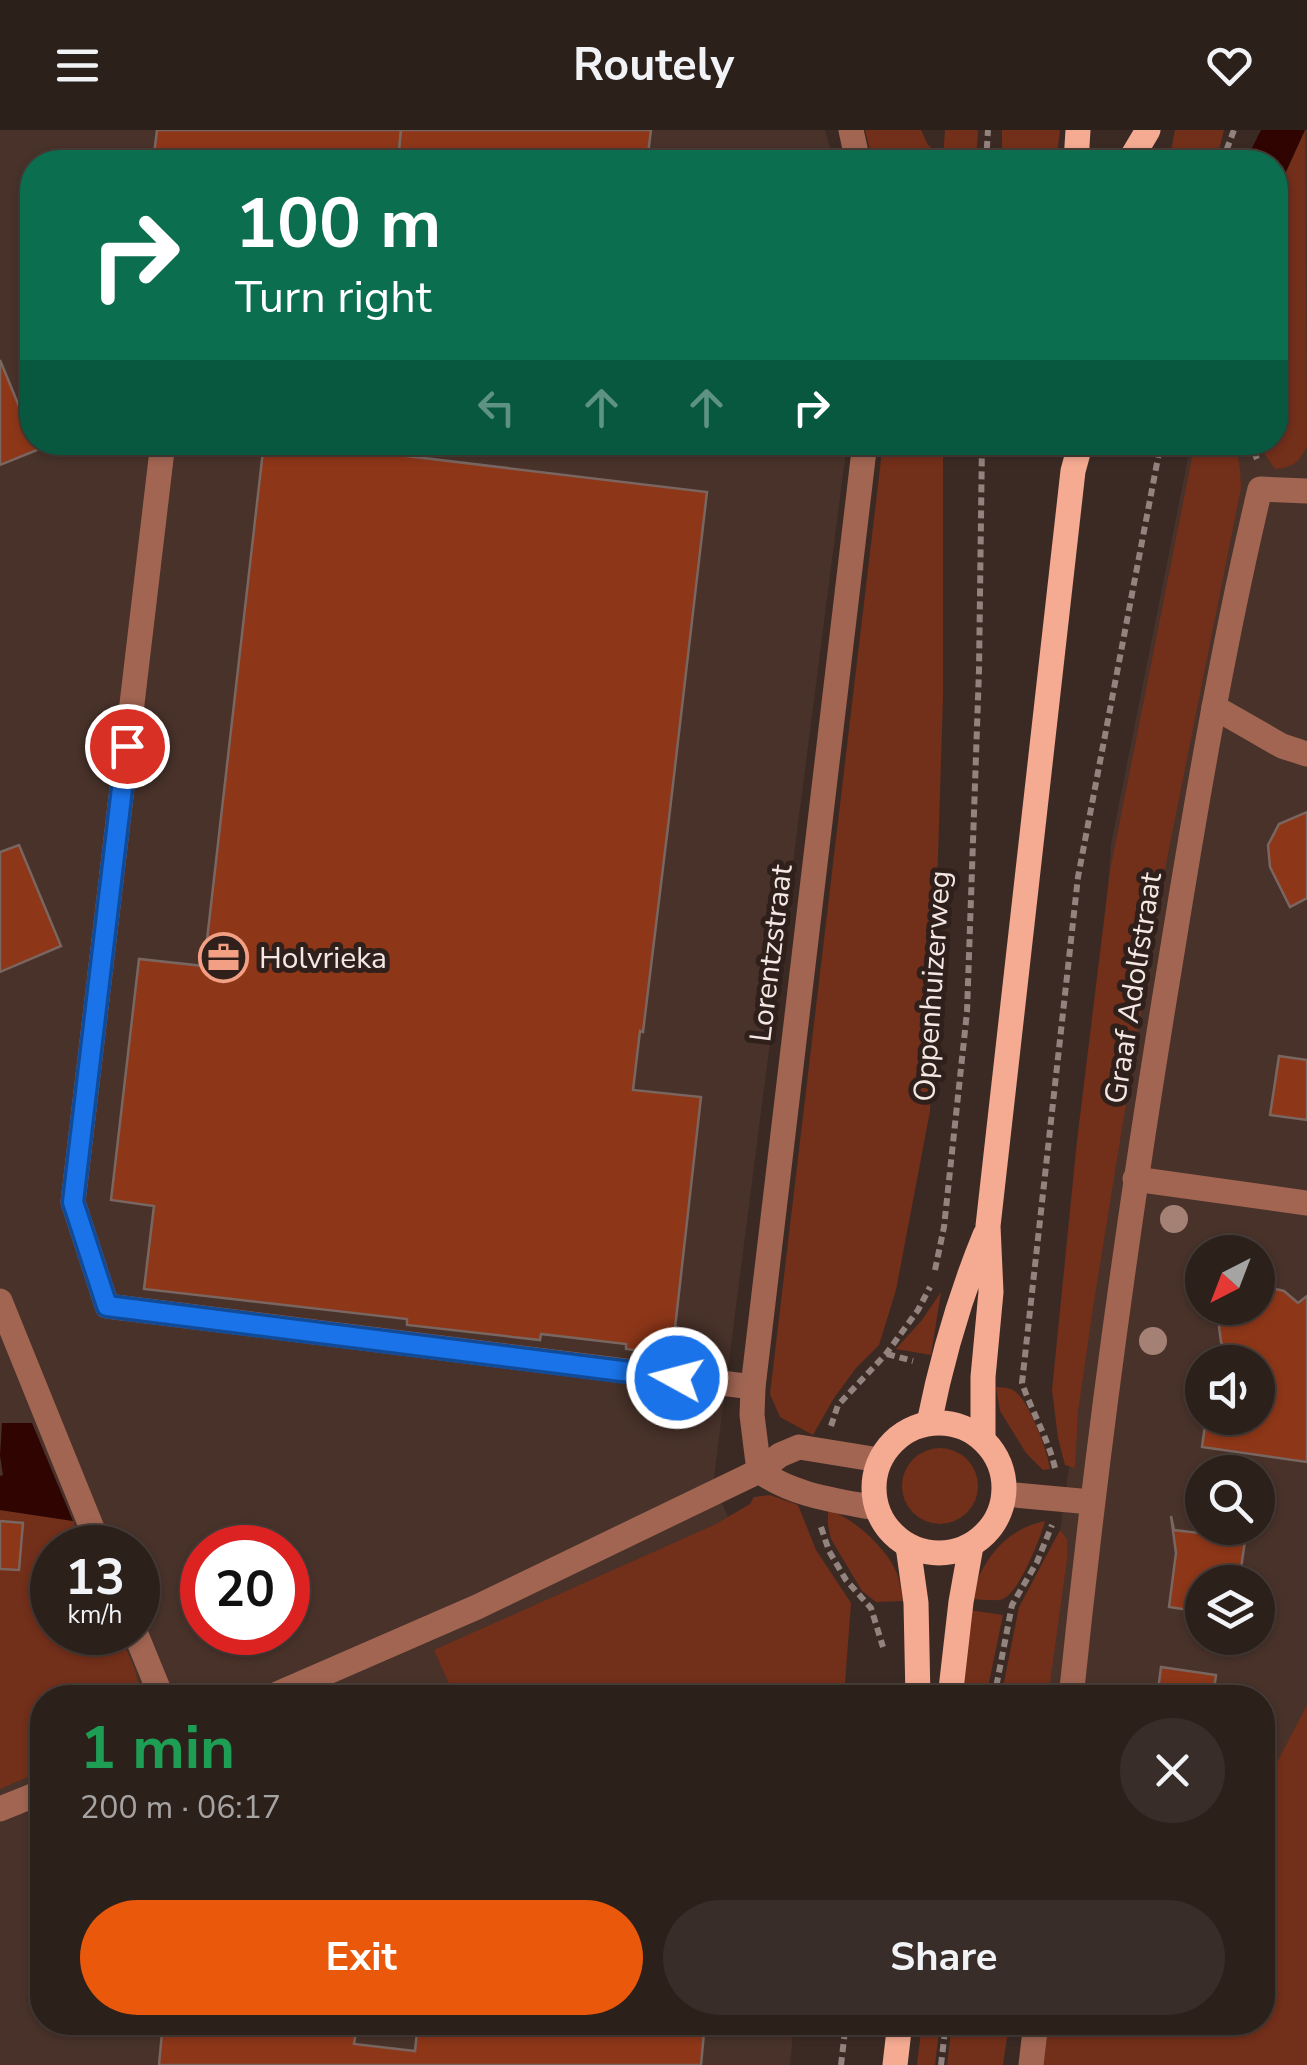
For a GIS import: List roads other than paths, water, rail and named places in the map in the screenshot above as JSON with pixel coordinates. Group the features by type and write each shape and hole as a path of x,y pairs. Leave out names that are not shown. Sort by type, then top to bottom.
{"main road":[{"path":"982,1438 991,1292 988,1226 1072,455"},
{"path":"1073,471 1077,455"},
{"path":"929,1423 940,1368 964,1287 988,1226"},
{"path":"929,1423 966,1428 982,1438 1000,1464 1004,1494 1002,1509 984,1536 971,1546 950,1553 928,1553 908,1546 888,1530 876,1508 873,1484 879,1460 891,1442 908,1429 929,1423"},
{"path":"908,1546 916,1602 918,1685"},
{"path":"951,1685 971,1546"},
{"path":"895,2065 898,2035"}],"street":[{"path":"161,455 73,1202 107,1306 753,1387"},
{"name":"Lorentzstraat","path":"759,1472 753,1387 863,455"},
{"name":"Graaf Adolfstraat","path":"1071,1685 1135,1180 1214,707 1260,489 1307,491"},
{"path":"1214,707 1282,746 1307,754"},
{"path":"1135,1180 1307,1203"},
{"path":"0,1301 91,1525"},
{"path":"298,1685 477,1607 759,1472 780,1455 799,1447 879,1460"},
{"path":"759,1472 796,1492 876,1508"},
{"path":"1004,1494 1092,1502"},
{"path":"144,1655 157,1685"},
{"path":"0,1809 30,1797"},
{"path":"1031,2065 1034,2035"}],"place":[{"name":"Holvrieka","path":"224,958"}]}
